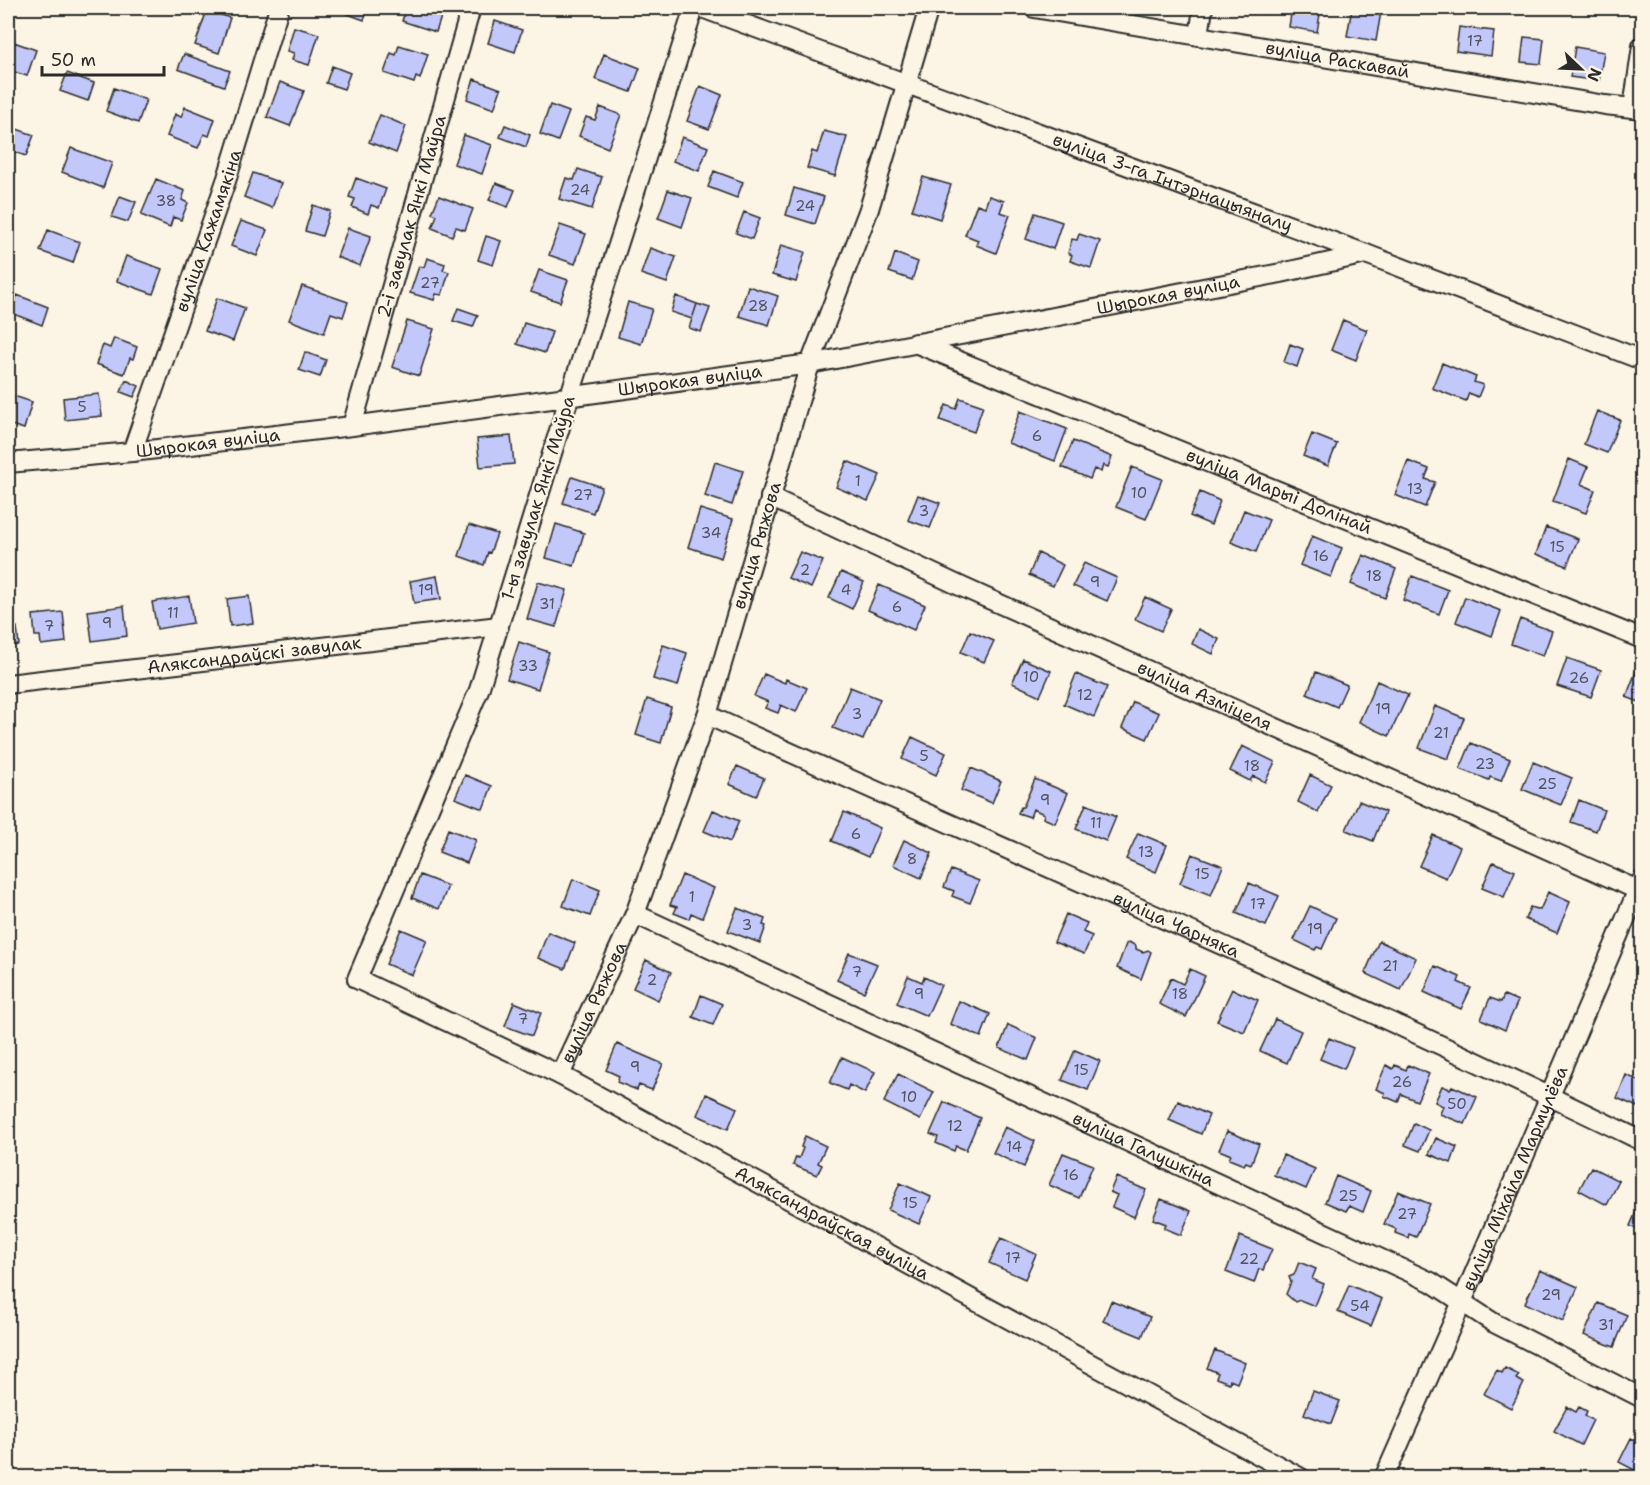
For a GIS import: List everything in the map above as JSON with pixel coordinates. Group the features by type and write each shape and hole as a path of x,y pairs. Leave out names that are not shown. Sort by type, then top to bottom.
{"street":[{"name":"вуліца Кажамякіна","path":"132,452 227,178 279,8"},
{"name":"2-і завулак Янкі Маўра","path":"352,426 471,8"},
{"name":"1-ы завулак Янкі Маўра","path":"357,979 479,690 570,395 694,8"},
{"name":"вуліца 3-га Інтэрнацыяналу","path":"702,8 1366,254 1642,360"},
{"name":"вуліца Рыжова","path":"560,1075 635,914 707,715 810,364 870,209 929,8"},
{"name":"вуліца Раскавай","path":"1034,8 1605,105 1638,108"},
{"path":"1198,36 1203,8"},
{"path":"1638,108 1642,46"},
{"name":"Шырокая вуліца","path":"8,463 132,452 352,426 810,364 1281,273 1366,254"},
{"name":"вуліца Марыі Долінай","path":"915,343 1642,639"},
{"name":"вуліца Азміцеля","path":"770,498 984,597 1641,887"},
{"name":"Аляксандраўскі завулак","path":"8,684 499,626"},
{"name":"вуліца Чарняка","path":"707,715 1549,1096 1642,1141"},
{"name":"вуліца Міхаіла Мармулёва","path":"1384,1478 1641,887"},
{"name":"вуліца Галушкіна","path":"635,914 1431,1282 1494,1323 1642,1398"},
{"name":"Аляксандраўская вуліца","path":"357,979 560,1075 1301,1478"}],"building":[{"path":"152,8 168,8 166,13"},
{"path":"338,8 368,8 364,20 337,10"},
{"path":"406,8 444,8 436,32 402,21"},
{"path":"1242,8 1269,8 1267,14"},
{"path":"1292,8 1321,8 1317,32 1289,27"},
{"path":"1352,8 1381,12 1376,41 1347,36"},
{"path":"207,10 230,18 219,53 195,45"},
{"path":"495,21 522,30 515,52 488,43"},
{"path":"294,27 319,34 309,65 292,60 294,53 287,51"},
{"path":"1459,27 1494,31 1491,56 1456,51"},
{"path":"1524,37 1544,39 1541,64 1521,62"},
{"path":"14,42 36,50 27,76 8,70 8,61"},
{"path":"399,45 428,54 420,79 416,77 414,83 384,73 391,53 396,55"},
{"path":"1575,47 1604,52 1599,81 1570,77"},
{"path":"184,54 230,71 224,86 178,69"},
{"path":"604,54 640,68 631,92 595,79"},
{"path":"332,66 350,73 344,89 326,83"},
{"path":"67,73 94,83 88,101 60,91"},
{"path":"474,79 501,89 494,109 467,99"},
{"path":"280,82 304,91 290,126 267,117"},
{"path":"700,86 722,95 709,129 687,121"},
{"path":"114,88 146,100 138,123 106,111"},
{"path":"550,105 569,112 558,141 540,134"},
{"path":"185,107 215,119 209,136 204,134 198,148 167,136 175,114 181,117"},
{"path":"600,107 621,115 608,148 579,136 586,117 595,120"},
{"path":"380,115 406,126 396,153 369,142"},
{"path":"505,125 530,135 526,147 500,137"},
{"path":"8,126 34,135 26,156 8,150"},
{"path":"824,131 847,137 835,176 807,168 812,151 817,153"},
{"path":"464,135 492,145 482,174 454,164"},
{"path":"682,137 708,147 699,171 673,161"},
{"path":"71,148 112,163 103,188 62,172"},
{"path":"578,169 602,177 592,209 559,199 566,178 574,180"},
{"path":"714,171 743,182 737,198 708,187"},
{"path":"253,173 281,183 272,208 244,197"},
{"path":"923,177 951,185 940,219 912,210"},
{"path":"356,178 386,189 379,208 371,205 368,214 352,207 355,199 349,197"},
{"path":"156,179 185,191 182,200 188,203 181,220 173,217 170,227 141,215"},
{"path":"496,183 515,190 508,207 489,200"},
{"path":"794,188 824,197 815,224 786,215"},
{"path":"668,190 692,198 682,227 658,218"},
{"path":"120,196 136,202 128,222 112,217"},
{"path":"439,196 473,209 465,230 456,227 452,236 432,228 437,215 432,213"},
{"path":"989,196 1004,201 1000,212 1010,215 996,253 976,245 978,240 965,235 977,204 985,207"},
{"path":"313,205 330,211 322,236 305,231"},
{"path":"744,212 760,218 752,239 736,233"},
{"path":"1035,213 1062,222 1053,249 1026,239"},
{"path":"241,221 267,230 257,256 231,246"},
{"path":"560,225 586,234 575,264 549,255"},
{"path":"348,228 371,236 360,266 337,257"},
{"path":"48,230 80,242 73,263 40,251"},
{"path":"1079,234 1100,241 1091,268 1070,261 1072,255 1068,253 1072,239 1077,240"},
{"path":"486,236 501,241 493,265 478,260"},
{"path":"781,245 805,252 796,282 772,275"},
{"path":"650,248 676,257 667,283 641,274"},
{"path":"895,253 918,262 912,280 889,272"},
{"path":"126,256 162,269 153,294 117,281"},
{"path":"427,258 445,264 443,270 449,272 442,295 436,294 434,300 410,293 419,266 424,267"},
{"path":"539,270 568,280 560,302 531,292"},
{"path":"302,286 348,302 343,317 331,313 324,333 289,320"},
{"path":"748,286 778,296 769,325 739,316"},
{"path":"17,295 48,307 42,325 11,313"},
{"path":"676,296 697,304 692,319 671,312"},
{"path":"217,298 245,308 233,341 205,331"},
{"path":"628,302 652,309 641,344 618,337"},
{"path":"697,304 710,308 701,332 689,328"},
{"path":"458,308 478,315 473,327 453,321"},
{"path":"1343,320 1367,330 1356,360 1331,350"},
{"path":"407,321 434,329 419,376 392,367"},
{"path":"524,323 552,332 545,353 517,344"},
{"path":"114,338 137,347 124,374 96,364 103,345 110,348"},
{"path":"1290,344 1303,349 1297,367 1284,362"},
{"path":"305,352 326,360 320,377 299,370"},
{"path":"1442,363 1476,377 1474,382 1483,385 1478,397 1469,393 1466,401 1432,388"},
{"path":"126,380 139,386 134,397 121,392"},
{"path":"8,394 32,402 24,429 8,424"},
{"path":"99,394 102,416 65,420 63,398"},
{"path":"960,398 983,406 974,432 940,420 946,405 956,409"},
{"path":"1020,411 1067,429 1055,461 1008,443"},
{"path":"1597,411 1620,420 1607,453 1584,444"},
{"path":"1312,434 1337,444 1328,466 1303,456"},
{"path":"511,436 514,464 480,467 477,439"},
{"path":"1073,441 1112,457 1108,467 1103,465 1101,472 1094,469 1090,479 1062,467"},
{"path":"1569,459 1588,467 1581,484 1595,490 1586,513 1553,501"},
{"path":"847,461 880,475 868,501 836,487"},
{"path":"1408,461 1429,469 1425,479 1435,482 1425,507 1395,495"},
{"path":"715,462 743,471 732,505 705,496"},
{"path":"1132,467 1162,479 1146,519 1116,507"},
{"path":"572,477 602,487 593,513 563,503"},
{"path":"1200,492 1220,501 1211,525 1190,516"},
{"path":"918,495 940,503 930,528 908,520"},
{"path":"700,509 733,519 721,558 688,547"},
{"path":"1244,510 1269,520 1256,552 1231,542"},
{"path":"556,524 584,533 574,566 546,558"},
{"path":"469,525 497,534 484,565 459,556"},
{"path":"1546,527 1578,539 1567,566 1536,554"},
{"path":"1312,536 1342,548 1331,577 1300,565"},
{"path":"800,552 823,561 811,588 788,578"},
{"path":"1038,553 1063,565 1053,586 1029,575"},
{"path":"1363,555 1396,569 1385,598 1351,584"},
{"path":"1084,563 1117,578 1107,601 1073,586"},
{"path":"841,572 864,582 852,609 829,598"},
{"path":"437,576 441,599 414,603 410,581"},
{"path":"1412,576 1448,590 1439,614 1403,600"},
{"path":"538,582 567,590 556,627 527,619"},
{"path":"879,585 925,605 914,630 868,610"},
{"path":"189,596 193,623 157,629 152,602"},
{"path":"249,596 253,623 230,626 227,599"},
{"path":"1145,597 1171,609 1161,631 1135,619"},
{"path":"1465,597 1501,611 1492,636 1456,622"},
{"path":"124,606 127,636 92,641 88,611"},
{"path":"63,612 66,642 41,645 40,636 35,636 33,615"},
{"path":"1520,619 1552,631 1543,656 1511,644"},
{"path":"17,627 19,645 8,646 8,628"},
{"path":"1198,629 1219,639 1213,654 1192,644"},
{"path":"970,631 994,641 984,662 961,652"},
{"path":"519,642 549,652 538,689 507,679"},
{"path":"663,645 687,653 678,686 653,679"},
{"path":"1567,658 1601,670 1591,697 1557,686"},
{"path":"1023,659 1051,671 1040,696 1012,683"},
{"path":"1637,669 1642,671 1642,703 1626,697"},
{"path":"1316,672 1347,685 1337,707 1307,694"},
{"path":"764,674 785,683 786,679 807,688 796,712 781,705 778,713 765,708 768,702 754,696"},
{"path":"1076,674 1107,687 1094,717 1064,704"},
{"path":"1377,681 1408,695 1389,736 1359,722"},
{"path":"850,687 880,699 863,740 833,728"},
{"path":"647,699 671,707 661,743 636,735"},
{"path":"1133,702 1159,713 1147,739 1122,728"},
{"path":"1435,706 1464,718 1448,759 1419,748"},
{"path":"912,737 946,753 936,775 902,759"},
{"path":"1471,743 1510,759 1501,781 1490,777 1489,780 1460,769"},
{"path":"1242,746 1275,762 1265,782 1253,776 1250,781 1230,771"},
{"path":"1533,762 1572,778 1561,805 1522,789"},
{"path":"737,766 764,778 756,796 729,784"},
{"path":"971,768 1001,781 992,803 961,790"},
{"path":"465,775 492,786 483,809 455,798"},
{"path":"1310,775 1331,785 1318,812 1298,802"},
{"path":"1035,779 1068,793 1055,823 1043,818 1044,814 1033,809 1030,817 1018,813"},
{"path":"1579,800 1604,810 1596,831 1571,822"},
{"path":"1359,801 1385,812 1373,841 1346,830"},
{"path":"1086,804 1116,817 1106,841 1076,829"},
{"path":"713,810 739,821 730,842 704,831"},
{"path":"844,812 880,828 868,857 832,841"},
{"path":"448,829 476,840 467,863 439,852"},
{"path":"1138,833 1167,845 1156,872 1126,859"},
{"path":"1433,835 1460,847 1446,878 1419,866"},
{"path":"904,840 932,853 921,878 893,865"},
{"path":"1192,854 1223,866 1211,895 1180,883"},
{"path":"1493,862 1515,871 1504,897 1482,888"},
{"path":"951,870 979,881 970,903 952,896 954,891 944,887"},
{"path":"420,875 448,886 439,909 412,898"},
{"path":"682,875 714,888 702,918 691,913 689,919 674,913 677,907 670,905"},
{"path":"573,879 600,890 590,916 563,906"},
{"path":"1249,883 1279,896 1266,926 1236,913"},
{"path":"1548,892 1570,902 1557,933 1525,919 1530,907 1540,910"},
{"path":"1310,906 1336,918 1322,949 1317,947 1315,950 1294,940"},
{"path":"737,908 765,919 763,925 766,926 760,943 728,931"},
{"path":"1066,914 1087,923 1083,932 1092,936 1084,954 1054,942"},
{"path":"401,929 427,940 412,975 386,964"},
{"path":"548,932 575,943 565,969 538,958"},
{"path":"1379,941 1416,958 1401,990 1365,973"},
{"path":"1129,942 1136,946 1136,949 1151,952 1141,979 1117,968 1126,944"},
{"path":"849,953 877,964 864,992 837,980"},
{"path":"646,960 671,972 658,1000 633,988"},
{"path":"1435,966 1460,977 1458,982 1471,988 1461,1009 1424,992"},
{"path":"1190,969 1205,976 1186,1017 1159,1004 1171,978 1183,984"},
{"path":"908,976 922,982 924,977 941,985 927,1016 897,1003"},
{"path":"1232,989 1258,1000 1244,1032 1217,1021"},
{"path":"701,995 722,1004 713,1025 693,1017"},
{"path":"1504,995 1518,1001 1505,1030 1481,1019 1490,998 1501,1002"},
{"path":"959,1001 990,1014 981,1037 950,1024"},
{"path":"514,1002 541,1013 532,1036 505,1026"},
{"path":"1275,1019 1301,1031 1287,1063 1260,1051"},
{"path":"1008,1025 1037,1038 1028,1060 999,1048"},
{"path":"1329,1038 1353,1048 1344,1069 1320,1059"},
{"path":"617,1044 663,1064 652,1090 639,1085 637,1090 617,1082 619,1076 606,1070"},
{"path":"1075,1050 1100,1061 1088,1090 1062,1080"},
{"path":"842,1057 875,1072 865,1093 849,1085 847,1090 830,1083"},
{"path":"1386,1065 1393,1069 1395,1065 1406,1070 1408,1065 1429,1074 1417,1101 1401,1094 1398,1102 1384,1096 1385,1093 1376,1089"},
{"path":"898,1074 934,1092 920,1120 884,1102"},
{"path":"1626,1075 1642,1082 1642,1109 1617,1098"},
{"path":"1442,1086 1450,1089 1452,1086 1477,1097 1465,1124 1440,1114 1443,1106 1435,1102"},
{"path":"706,1094 737,1108 728,1129 697,1115"},
{"path":"1178,1101 1209,1115 1201,1134 1169,1120"},
{"path":"944,1102 980,1118 966,1150 956,1146 954,1151 936,1143 938,1137 930,1134"},
{"path":"1414,1123 1429,1130 1420,1151 1405,1145"},
{"path":"1005,1127 1035,1141 1024,1167 993,1153"},
{"path":"1227,1131 1259,1144 1251,1164 1246,1162 1244,1165 1229,1159 1231,1155 1219,1150"},
{"path":"805,1136 826,1146 818,1163 822,1165 817,1175 793,1165 796,1157 799,1158"},
{"path":"1436,1138 1457,1147 1451,1163 1429,1154"},
{"path":"1063,1153 1093,1165 1079,1198 1049,1185"},
{"path":"1283,1155 1315,1169 1306,1189 1274,1175"},
{"path":"1591,1167 1619,1181 1607,1205 1579,1190"},
{"path":"1336,1176 1371,1191 1363,1212 1349,1206 1346,1211 1325,1202"},
{"path":"1116,1177 1146,1190 1134,1217 1112,1207 1117,1195 1110,1192"},
{"path":"900,1183 931,1197 919,1224 888,1210"},
{"path":"1398,1191 1430,1204 1416,1237 1409,1234 1408,1238 1395,1233 1396,1229 1384,1224"},
{"path":"1642,1198 1642,1232 1630,1226"},
{"path":"1161,1199 1191,1211 1181,1235 1164,1228 1166,1224 1153,1219"},
{"path":"1240,1236 1272,1249 1263,1270 1259,1269 1254,1283 1226,1272"},
{"path":"1001,1238 1036,1254 1025,1279 989,1263"},
{"path":"1299,1262 1316,1269 1312,1279 1324,1284 1315,1306 1300,1300 1295,1302 1286,1294 1291,1282 1289,1277 1294,1275"},
{"path":"1540,1270 1578,1287 1563,1321 1525,1303"},
{"path":"1349,1285 1382,1299 1371,1326 1338,1312"},
{"path":"1111,1301 1150,1317 1142,1337 1103,1321"},
{"path":"1598,1303 1627,1315 1614,1347 1584,1335"},
{"path":"1215,1350 1245,1363 1237,1383 1230,1380 1229,1383 1216,1378 1218,1373 1207,1368"},
{"path":"1505,1368 1519,1375 1516,1379 1524,1383 1511,1408 1484,1394 1497,1370 1502,1373"},
{"path":"1313,1391 1340,1401 1331,1424 1304,1414"},
{"path":"1567,1407 1576,1412 1579,1407 1587,1411 1585,1416 1593,1420 1581,1445 1554,1431"},
{"path":"1631,1438 1642,1444 1642,1474 1619,1462"}]}
